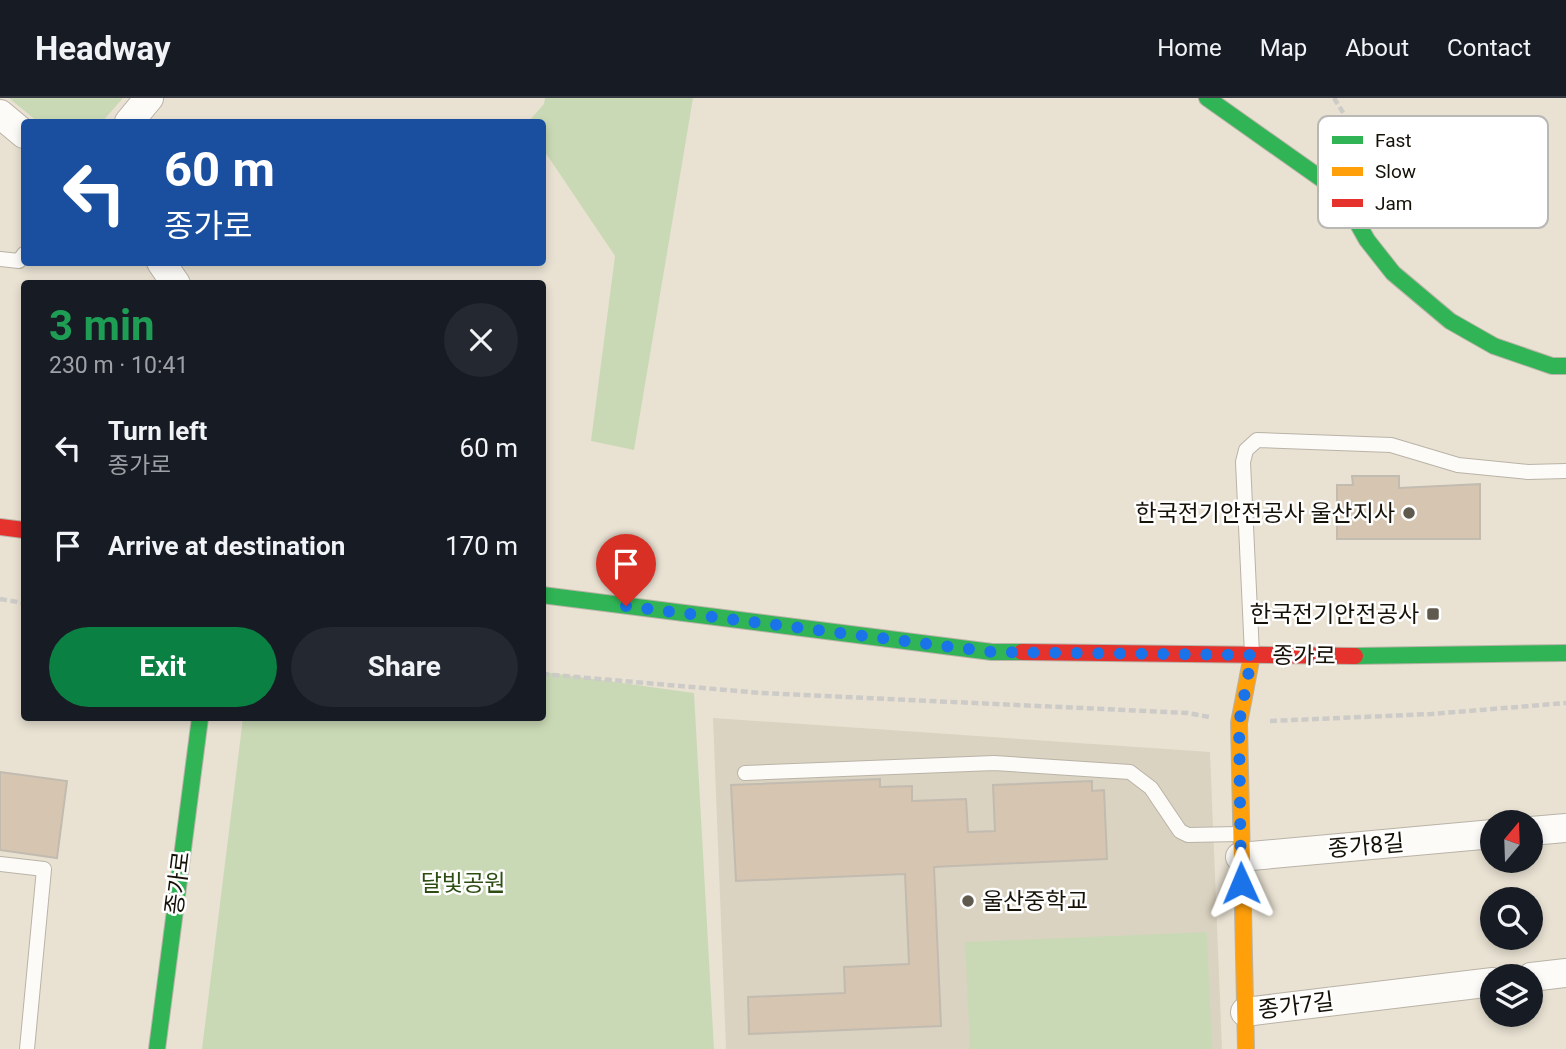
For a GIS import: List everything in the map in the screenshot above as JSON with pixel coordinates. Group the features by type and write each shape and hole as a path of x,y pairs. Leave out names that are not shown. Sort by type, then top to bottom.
{"street":[{"path":"132,119 149,98"},
{"path":"1207,98 1318,176"},
{"path":"0,114 21,132"},
{"path":"1360,228 1393,273 1450,321 1494,346 1552,366 1566,366"},
{"path":"0,527 21,530"},
{"name":"종가로","path":"546,596 992,652 1252,655 1566,653"},
{"name":"종가7길","path":"1252,655 1239,723 1245,1012 1480,984"},
{"name":"종가로","path":"158,1049 200,721"},
{"path":"1544,830 1566,828"},
{"name":"종가8길","path":"1240,845 1480,835"},
{"path":"1543,976 1566,973"},
{"path":"1245,1012 1246,1049"}],"lane":[{"path":"0,259 19,261 21,258"},
{"path":"1252,655 1243,462 1246,450 1257,440 1391,445 1458,465 1528,472 1566,471"},
{"path":"746,773 994,763 1130,772 1151,788 1180,831 1240,845"},
{"path":"0,864 44,869 27,1049"}],"path":[{"path":"1334,98 1345,116"},
{"path":"0,599 21,602"},
{"path":"546,674 761,693 1188,713 1239,723 1431,714 1566,703"}],"shaded area":[{"name":"울산중학교","path":"713,718 1210,752 1222,1049 726,1049"}],"green space":[{"path":"9,98 123,98 105,119 34,119"},
{"path":"545,98 693,98 634,450 591,441 615,256 546,153 546,119 531,119 544,104"},
{"name":"달빛공원","path":"546,672 694,693 714,1049 202,1049 243,721 546,721"},
{"path":"1207,932 1212,1049 970,1049 965,942"}],"building":[{"name":"한국전기안전공사 울산지사","path":"1352,476 1399,476 1399,488 1480,484 1480,539 1337,539 1337,485 1353,485"},
{"path":"0,772 67,781 57,858 0,850"},
{"path":"880,779 880,787 912,786 912,801 966,799 968,832 995,831 993,785 1092,781 1092,791 1104,790 1107,859 934,867 941,1026 749,1034 748,997 845,993 844,967 909,964 905,874 736,881 731,785"}],"traffic: fast":[{"path":"1207,98 1318,176"},
{"path":"1360,228 1393,273 1450,321 1494,346 1552,366 1566,366"},
{"path":"546,596 992,652 1022,652"},
{"path":"1355,656 1566,653"},
{"path":"157,1049 200,721"}],"traffic: slow":[{"path":"1246,1049 1239,723 1252,655"}],"traffic: jam":[{"path":"0,527 21,530"},
{"path":"1022,652 1355,656"}],"place":[{"name":"한국전기안전공사 울산지사","path":"1409,513"},
{"name":"한국전기안전공사","path":"1433,614"},
{"name":"울산중학교","path":"968,901"}],"route":[{"path":"626,606 992,652 1109,656 1252,655 1239,723 1241,883"}]}
